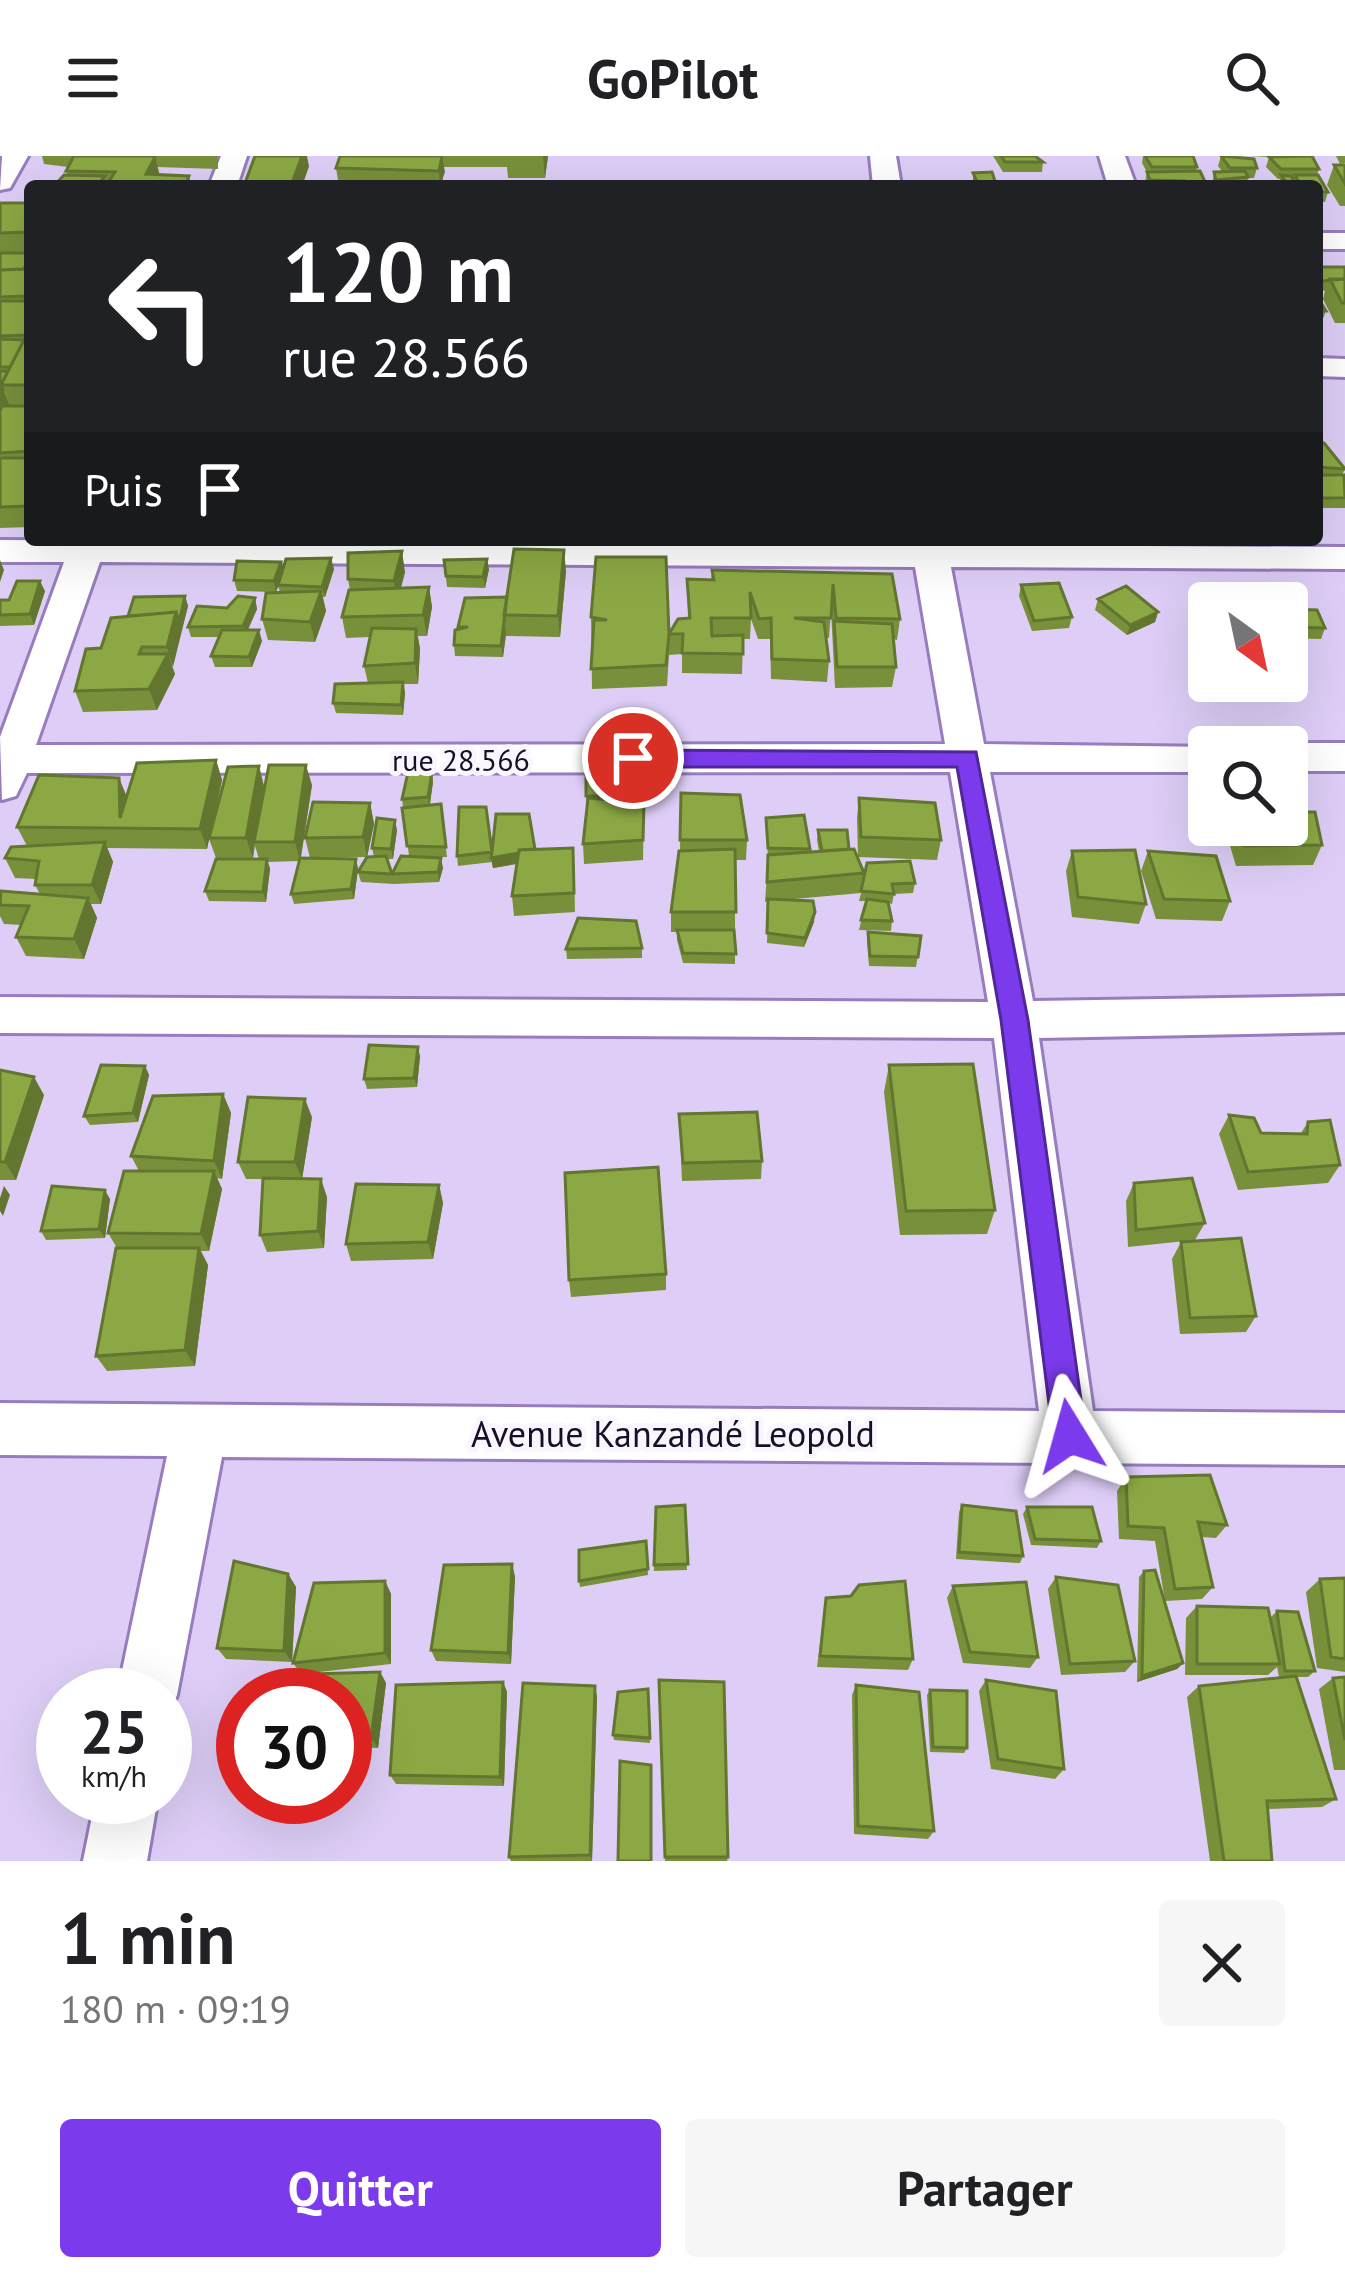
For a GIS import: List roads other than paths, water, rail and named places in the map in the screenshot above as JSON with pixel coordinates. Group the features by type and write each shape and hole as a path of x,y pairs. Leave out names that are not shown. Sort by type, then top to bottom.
{"street":[{"path":"0,182 15,156"},
{"path":"4,769 88,546"},
{"path":"0,551 88,546 929,548 1345,558"},
{"path":"929,548 1014,1020 1070,1436"},
{"path":"1308,757 1345,757"},
{"name":"rue 28.566","path":"4,769 1188,758"},
{"path":"0,1015 1014,1020 1345,1014"},
{"name":"Avenue Kanzandé Leopold","path":"0,1429 1345,1438"},
{"path":"152,1668 200,1430"},
{"path":"115,1861 123,1824"}]}
